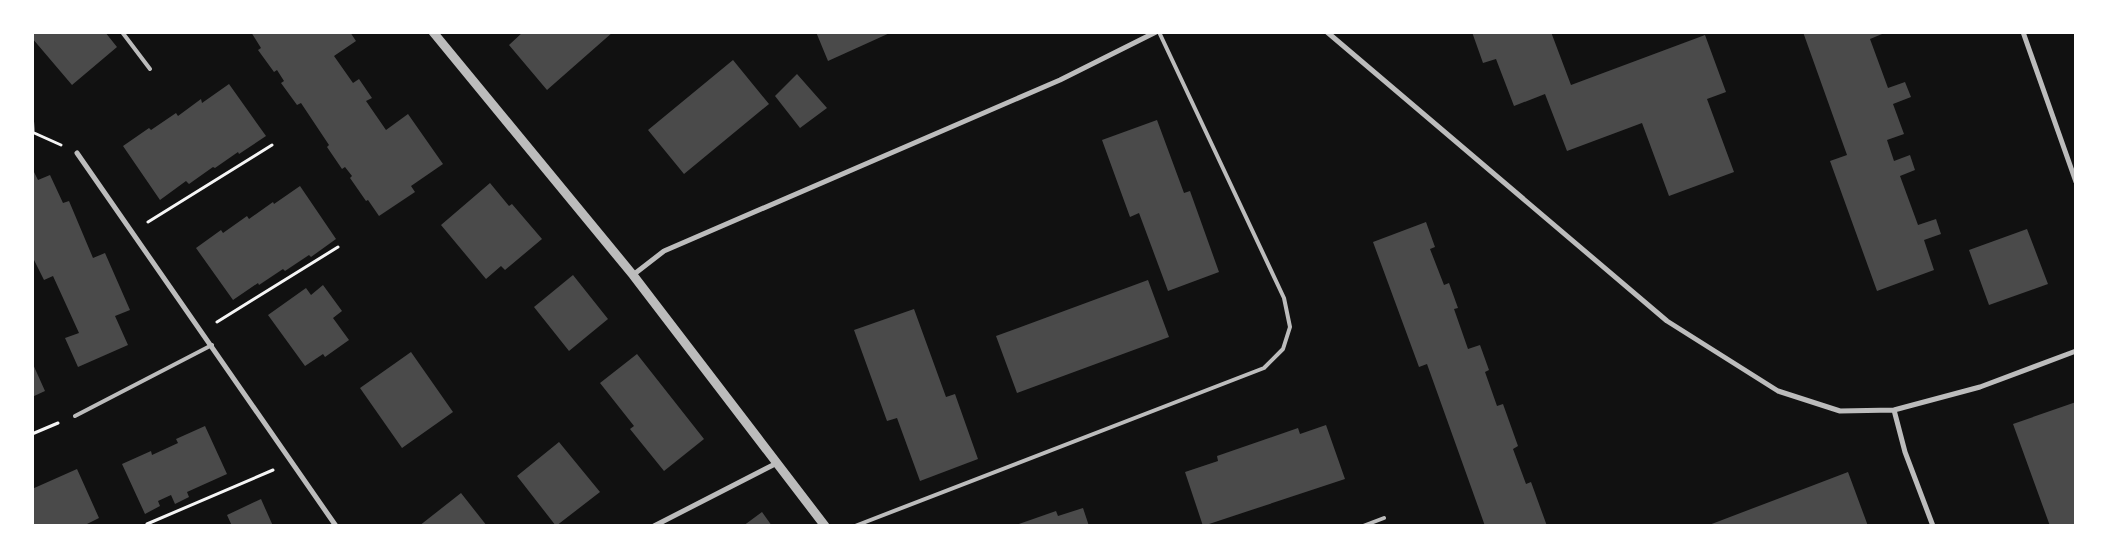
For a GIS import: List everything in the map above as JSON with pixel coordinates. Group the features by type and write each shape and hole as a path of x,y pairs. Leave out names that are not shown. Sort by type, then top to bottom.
{"street":[{"path":"433,32 633,275 825,526"},
{"path":"633,275 664,251 1060,80 1158,32"},
{"path":"1327,32 1667,321 1778,391 1840,411 1894,410 1980,387 2076,351"},
{"path":"2023,32 2076,182"},
{"path":"77,153 336,526"},
{"path":"1894,410 1905,452 1933,526"},
{"path":"654,526 778,463"}],"lane":[{"path":"122,32 150,69"},
{"path":"855,526 1264,368 1283,349 1290,327 1284,298 1158,32"},
{"path":"75,416 212,346"},
{"path":"1363,526 1384,518"}],"path":[{"path":"32,110 33,132 77,153"},
{"path":"132,231 272,145"},
{"path":"202,332 338,247"},
{"path":"32,434 75,416"},
{"path":"147,524 292,462"}],"building":[{"path":"32,32 105,32 117,47 72,85 32,38"},
{"path":"251,32 350,32 356,41 334,56 353,83 359,79 372,98 366,101 386,130 408,114 443,164 411,186 415,192 379,216 350,178 352,176 345,167 342,169 327,147 329,145 301,103 297,105 281,83 284,81 277,70 274,72 258,50 261,48"},
{"path":"523,32 613,32 547,90 509,45"},
{"path":"816,32 892,32 828,61"},
{"path":"1472,32 1551,32 1571,85 1705,35 1726,92 1707,99 1734,172 1669,196 1642,123 1567,151 1545,94 1514,106 1496,59 1483,63"},
{"path":"1803,32 1887,32 1870,39 1888,88 1905,82 1911,97 1893,104 1904,134 1887,140 1894,161 1910,155 1915,170 1900,176 1918,225 1936,219 1941,234 1924,240 1934,270 1877,291 1830,161 1847,155"},
{"path":"733,60 769,104 684,174 648,130"},
{"path":"797,74 827,108 800,128 775,96"},
{"path":"229,84 266,136 239,154 238,152 215,168 213,167 189,184 186,181 160,200 123,146 149,128 151,130 176,113 178,116 201,99 202,103"},
{"path":"1157,120 1184,193 1190,191 1219,272 1168,291 1139,213 1130,217 1102,140"},
{"path":"32,168 38,180 50,175 63,203 69,201 93,258 105,253 130,310 115,316 128,345 78,367 65,338 79,333 53,276 44,280 32,256"},
{"path":"490,183 509,206 512,204 542,239 505,270 501,266 486,279 441,225"},
{"path":"300,186 336,239 311,257 309,255 285,271 283,269 233,300 196,248 221,230 223,233 247,216 249,219"},
{"path":"1426,222 1435,247 1430,249 1444,285 1449,283 1458,308 1454,309 1468,349 1480,345 1489,370 1485,372 1497,406 1503,404 1518,446 1513,449 1526,484 1531,482 1547,526 1485,526 1427,364 1419,367 1373,242"},
{"path":"2027,229 2048,284 1989,305 1969,250"},
{"path":"573,275 608,319 569,351 534,307"},
{"path":"1148,280 1169,337 1017,393 996,336"},
{"path":"323,285 342,311 333,318 349,340 325,357 323,354 305,366 268,315 306,288 311,295"},
{"path":"914,309 946,397 955,394 978,459 920,481 897,418 887,421 854,330"},
{"path":"411,352 453,412 402,448 360,388"},
{"path":"637,354 704,439 664,471 630,429 634,426 600,383"},
{"path":"32,362 45,391 32,397"},
{"path":"2076,402 2076,526 2050,526 2013,424"},
{"path":"1326,425 1345,479 1203,526 1185,472 1218,461 1217,456 1298,428 1300,434"},
{"path":"205,426 227,474 187,492 189,497 175,504 171,495 158,501 160,506 145,514 122,464 151,451 152,455 178,443 176,439"},
{"path":"559,442 600,492 556,526 517,476"},
{"path":"77,469 99,518 83,526 32,526 32,489"},
{"path":"1848,472 1868,526 1709,526 1709,525"},
{"path":"461,493 487,526 419,526"},
{"path":"261,499 273,526 232,526 227,515"},
{"path":"1083,508 1089,526 1013,526 1056,511 1058,516"},
{"path":"762,512 772,526 743,526"}]}
